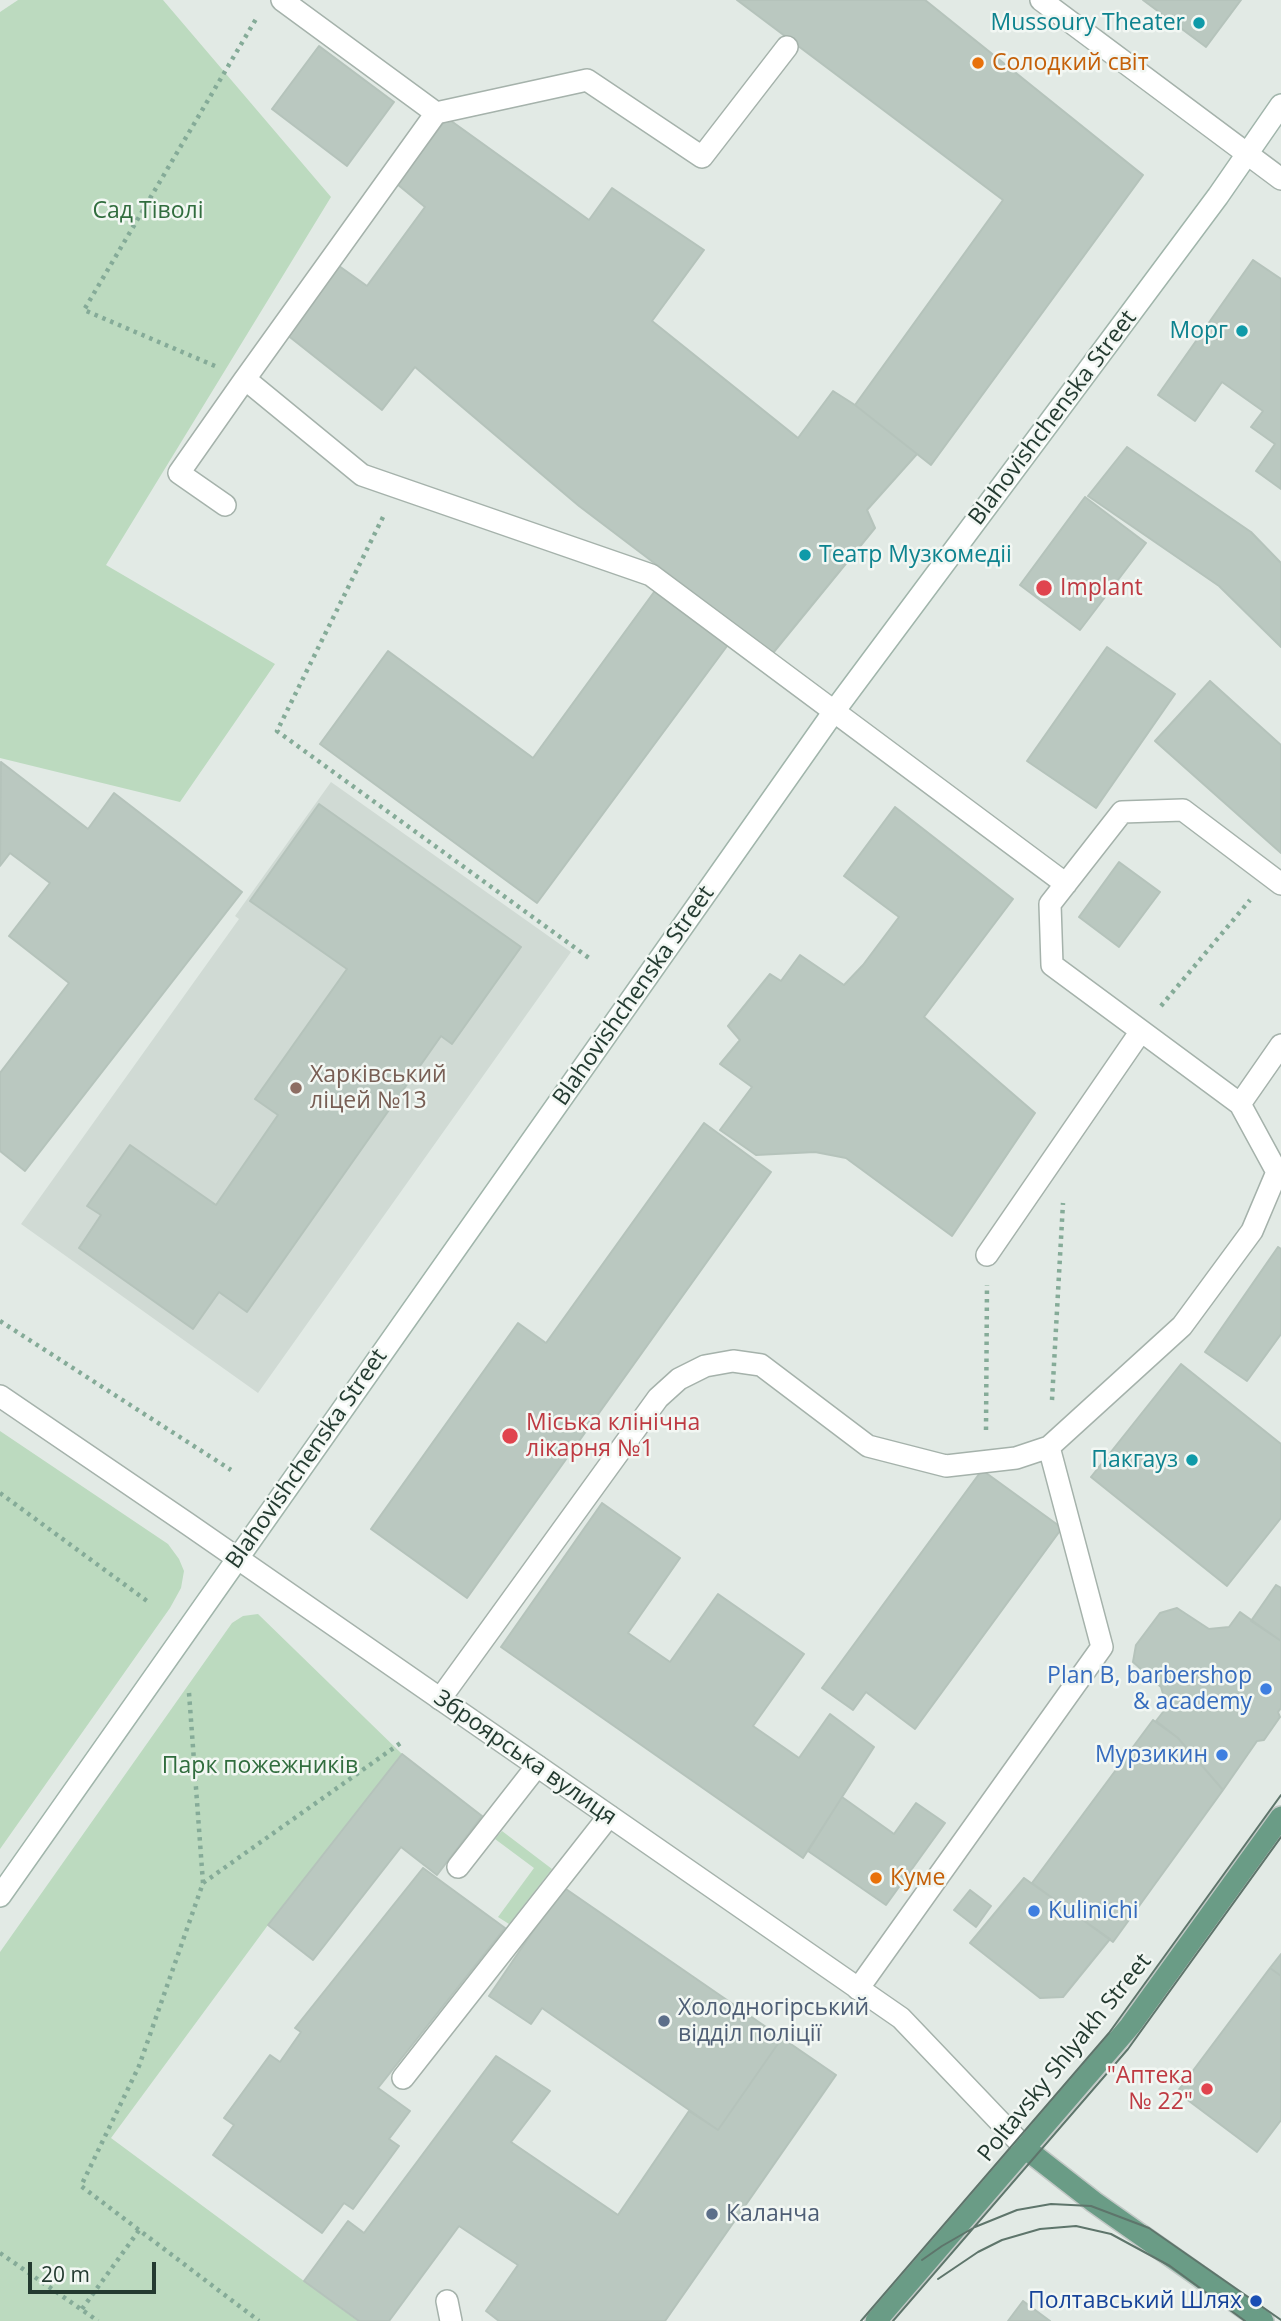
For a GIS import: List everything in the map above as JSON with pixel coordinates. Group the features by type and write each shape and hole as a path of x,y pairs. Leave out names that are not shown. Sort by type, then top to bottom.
{"main road":[{"name":"Poltavsky Shlyakh Street","path":"876,2321 1130,2026 1281,1817"},
{"path":"1026,2149 1094,2202 1263,2321"}],"street":[{"path":"282,0 436,113"},
{"path":"1041,0 1281,179"},
{"path":"225,505 179,473 436,113 587,80 702,157 787,47"},
{"name":"Blahovishchenska Street","path":"0,1896 835,710 1218,196 1281,105"},
{"path":"244,379 362,475 651,575 1066,884"},
{"path":"440,1699 658,1398 679,1378 705,1366 733,1361 761,1365 869,1446 946,1466 986,1462 1016,1458 1049,1447 1182,1326 1252,1231 1277,1172 1240,1104 1052,965 1050,905 1122,812 1183,810 1276,879"},
{"path":"987,1255 1141,1031"},
{"path":"1240,1104 1281,1045"},
{"name":"Зброярська вулиця","path":"0,1396 901,2018 1026,2149"},
{"path":"858,1989 1102,1647 1049,1447"},
{"path":"458,1867 537,1766"},
{"path":"403,2078 609,1816"}],"path":[{"path":"244,379 84,310 260,12"},
{"path":"397,487 277,731 589,958"},
{"path":"1141,1031 1276,879"},
{"path":"1049,1447 1064,1192"},
{"path":"986,1462 987,1255"},
{"path":"0,1321 231,1470"},
{"path":"0,1493 147,1601"},
{"path":"189,1693 203,1883 139,2066 81,2186 260,2321"},
{"path":"203,1883 402,1742"},
{"path":"82,2309 140,2229"},
{"path":"0,2253 98,2321"}],"shaded area":[{"name":"Харківський ліцей №13","path":"331,782 571,952 258,1393 21,1224 239,919 235,916"}],"green space":[{"name":"Сад Тіволі","path":"18,0 163,0 331,197 106,565 275,664 180,802 0,758 0,12"},
{"path":"0,1431 168,1544 184,1571 181,1588 170,1608 0,1849"},
{"name":"Парк пожежників","path":"258,1614 402,1754 268,1925 111,2138 358,2321 0,2321 0,1952 232,1623 243,1616"},
{"path":"502,1831 552,1869 509,1924 498,1917 534,1868 495,1839"}],"building":[{"path":"737,0 925,0 1143,175 931,465 855,405 1003,200"},
{"name":"Mussoury Theater","path":"1143,0 1241,0 1206,47"},
{"path":"319,46 394,102 347,166 272,109"},
{"path":"447,118 589,220 612,188 704,250 652,321 798,438 833,391 917,454 867,510 875,528 773,653 579,506 415,367 382,410 286,334 339,266 367,286 425,207 397,184"},
{"name":"Морг","path":"1253,260 1281,279 1281,489 1256,471 1275,444 1251,427 1263,411 1222,382 1195,421 1158,395"},
{"path":"1127,447 1251,532 1281,563 1281,647 1219,586 1088,496"},
{"path":"1085,497 1146,543 1080,630 1020,585"},
{"path":"657,588 730,642 537,903 320,744 388,651 533,758"},
{"path":"1107,647 1175,694 1096,808 1027,761"},
{"path":"1210,681 1281,745 1281,853 1155,741"},
{"path":"1,762 88,829 114,793 242,892 25,1171 0,1151 0,1073 69,983 9,936 50,883 10,853 0,866"},
{"path":"319,804 521,947 452,1044 441,1036 247,1312 219,1292 193,1329 79,1248 101,1215 87,1206 130,1145 216,1205 278,1115 255,1099 347,969 250,901"},
{"path":"895,807 1013,899 924,1017 1035,1113 952,1236 846,1158 815,1152 756,1155 720,1130 752,1087 720,1064 740,1040 728,1026 770,974 781,981 800,955 844,985 863,965 899,917 844,876"},
{"path":"1119,862 1160,892 1119,947 1079,917"},
{"name":"Міська клінічна лікарня №1","path":"704,1123 771,1172 467,1598 371,1529 518,1323 546,1343"},
{"path":"1278,1247 1281,1249 1281,1334 1247,1381 1205,1352"},
{"name":"Пакгауз","path":"1181,1364 1281,1444 1281,1518 1227,1586 1091,1477"},
{"path":"982,1470 1062,1528 915,1729 866,1692 853,1710 822,1688"},
{"path":"602,1503 680,1558 628,1633 670,1662 718,1594 804,1654 753,1726 799,1758 830,1714 874,1747 803,1858 501,1647"},
{"path":"1276,1585 1281,1588 1281,1641 1251,1621"},
{"path":"1177,1608 1209,1629 1229,1627 1240,1612 1281,1641 1280,1717 1264,1740 1257,1741 1223,1790 1178,1738 1156,1721 1167,1707 1161,1687 1133,1662 1136,1645 1160,1613"},
{"path":"1153,1720 1178,1738 1223,1790 1113,1942 1032,1883"},
{"path":"402,1754 482,1816 437,1875 401,1847 313,1960 268,1925"},
{"name":"Куме","path":"842,1797 894,1834 916,1803 945,1823 886,1905 808,1851"},
{"path":"423,1868 505,1928 378,2088 410,2111 389,2139 399,2146 353,2209 344,2203 322,2233 213,2155 234,2125 224,2118 270,2055 280,2062 301,2032 295,2028"},
{"name":"Kulinichi","path":"1024,1878 1110,1939 1063,1997 1040,1998 970,1943"},
{"path":"563,1887 782,2038 718,2130 542,2008 531,2024 489,1996"},
{"path":"970,1890 991,1906 976,1927 954,1910"},
{"path":"1281,1954 1281,1976 1270,1968"},
{"path":"1270,1968 1281,1976 1281,2120 1257,2152 1177,2092"},
{"path":"782,2038 836,2075 665,2321 499,2321 486,2311 518,2265 459,2226 389,2321 359,2321 304,2281 348,2221 364,2233 496,2056 550,2091 511,2142 618,2215 689,2111 718,2130"},
{"path":"1023,2301 1050,2321 1008,2321"}],"tram line":[{"path":"861,2321 1109,2033 1281,1795"},
{"path":"893,2321 1128,2049 1281,1837"},
{"path":"922,2260 975,2227 1017,2210 1051,2204 1091,2206 1149,2228 1281,2320"},
{"path":"938,2279 978,2252 1002,2240 1040,2229 1076,2226 1111,2234 1170,2266 1245,2321"}],"place":[{"name":"Mussoury Theater","path":"1199,23"},
{"name":"Солодкий світ","path":"978,63"},
{"name":"Морг","path":"1242,331"},
{"name":"Театр Музкомедіі","path":"805,555"},
{"name":"Implant","path":"1044,588"},
{"name":"Харківський ліцей №13","path":"296,1088"},
{"name":"Міська клінічна лікарня №1","path":"510,1436"},
{"name":"Пакгауз","path":"1192,1460"},
{"name":"Plan B, barbershop & academy","path":"1266,1689"},
{"name":"Мурзикин","path":"1222,1755"},
{"name":"Куме","path":"876,1878"},
{"name":"Kulinichi","path":"1034,1911"},
{"name":"Холодногірський відділ поліції","path":"664,2021"},
{"name":"\"Аптека № 22\"","path":"1207,2089"},
{"name":"Каланча","path":"712,2214"},
{"name":"Полтавський Шлях","path":"1256,2301"}]}
